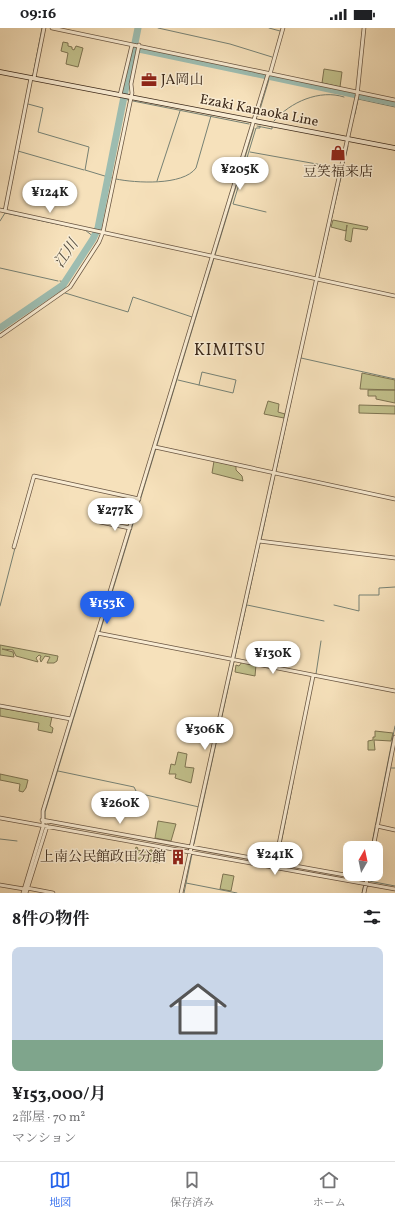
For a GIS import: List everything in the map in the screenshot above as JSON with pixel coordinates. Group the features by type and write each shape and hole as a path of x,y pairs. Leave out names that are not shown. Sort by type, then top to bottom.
{"main road":[{"name":"Ezaki Kanaoka Line","path":"0,72 395,148"}],"street":[{"path":"5,211 32,78 44,28"},
{"path":"52,28 357,94 395,100"},
{"path":"23,893 26,888 46,823 43,811 99,633 138,499 156,447 283,28"},
{"path":"181,893 234,660 357,94 364,28"},
{"path":"121,95 132,45"},
{"path":"0,336 70,287 99,242 130,97 131,84 139,47"},
{"path":"0,210 395,296"},
{"path":"156,447 395,499"},
{"path":"14,547 34,476 138,499"},
{"path":"100,522 130,528"},
{"path":"260,541 395,558"},
{"path":"99,633 395,691"},
{"path":"275,864 313,676"},
{"path":"0,706 71,719"},
{"path":"374,841 395,737"},
{"path":"0,818 46,823 275,864 343,875"},
{"path":"46,823 275,864 395,890"},
{"path":"377,826 395,830"},
{"path":"364,881 364,893"},
{"path":"0,885 53,893"},
{"path":"26,888 26,893"}],"shaded area":[{"path":"63,42 68,43 68,46 72,47 74,50 76,46 83,48 78,67 66,64 68,53 61,51"},
{"path":"324,69 342,72 340,87 322,83"},
{"path":"333,220 368,227 367,230 353,228 351,242 345,240 347,225 346,231 331,227"},
{"path":"362,373 395,380 395,390 360,389"},
{"path":"368,390 395,390 395,403 376,399 376,396 368,396"},
{"path":"268,401 279,404 278,412 285,414 284,418 264,414"},
{"path":"359,405 395,406 395,414 359,413"},
{"path":"214,461 236,466 236,470 242,476 243,481 212,473"},
{"path":"0,645 58,656 57,661 54,663 47,663 50,657 45,656 41,662 41,656 39,655 36,658 38,662 16,656 13,650 2,649 13,652 14,657 0,655"},
{"path":"242,662 256,665 255,676 235,672 236,665 239,666"},
{"path":"0,708 52,717 50,726 53,728 52,733 38,730 39,723 0,716"},
{"path":"375,731 393,733 391,741 374,740 375,750 368,750 368,741 373,740 373,737 375,737"},
{"path":"178,752 187,754 185,767 194,768 191,783 175,778 176,774 169,774 171,764 175,765"},
{"path":"0,774 28,780 26,788 23,792 19,791 20,784 0,780"},
{"path":"158,821 176,824 171,841 155,838"},
{"path":"136,847 138,848 137,850 149,852 152,850 152,853 157,854 158,849 163,852 160,863 133,858"},
{"path":"223,874 234,876 231,891 220,889"}],"waterway":[{"path":"33,75 42,28"},
{"name":"江川","path":"135,43 138,28"},
{"path":"158,28 230,44 272,57"},
{"path":"269,28 280,31"},
{"name":"江川","path":"0,328 63,285 93,239 98,228 134,46"},
{"path":"134,48 395,103"},
{"path":"258,116 270,76"},
{"path":"274,121 288,108 306,99 325,95 344,97"},
{"path":"355,114 358,99 395,107"},
{"path":"133,101 249,124"},
{"path":"28,104 43,108 38,132 89,147 85,170 108,177"},
{"path":"157,181 180,111"},
{"path":"116,179 135,182 158,182 181,178 190,174 196,168 211,116"},
{"path":"257,126 272,129 272,127"},
{"path":"260,126 260,128 256,128 233,204 266,212"},
{"path":"215,255 254,128"},
{"path":"319,274 348,146"},
{"path":"18,151 84,170"},
{"path":"250,152 339,168"},
{"name":"江川","path":"108,177 112,178"},
{"path":"0,221 5,213 85,230 94,237"},
{"path":"100,632 214,258"},
{"path":"0,268 58,281"},
{"name":"江川","path":"60,281 65,282"},
{"name":"江川","path":"54,290 60,292"},
{"path":"65,293 128,312 133,297 192,317"},
{"path":"276,471 303,345"},
{"path":"301,358 395,379"},
{"path":"178,380 233,393 236,380 202,372 199,385"},
{"path":"261,540 275,474"},
{"path":"194,844 260,543"},
{"path":"0,606 15,548"},
{"path":"334,605 359,611 359,595 379,595 379,588 395,587"},
{"path":"247,605 324,621"},
{"path":"45,826 45,812 99,635"},
{"path":"316,674 321,641"},
{"path":"372,841 395,726"},
{"path":"58,771 134,787 137,793 199,807"},
{"path":"278,859 293,783"},
{"path":"0,839 17,841"},
{"path":"184,893 192,854"},
{"path":"244,858 343,876"},
{"path":"362,893 365,881"},
{"path":"369,881 395,886"},
{"path":"186,883 237,893"}],"place":[{"name":"JA岡山","path":"149,80"},
{"name":"豆笑福来店","path":"338,153"},
{"name":"上南公民館政田分館","path":"178,857"}],"district":[{"name":"KIMITSU","path":"230,351"}]}
